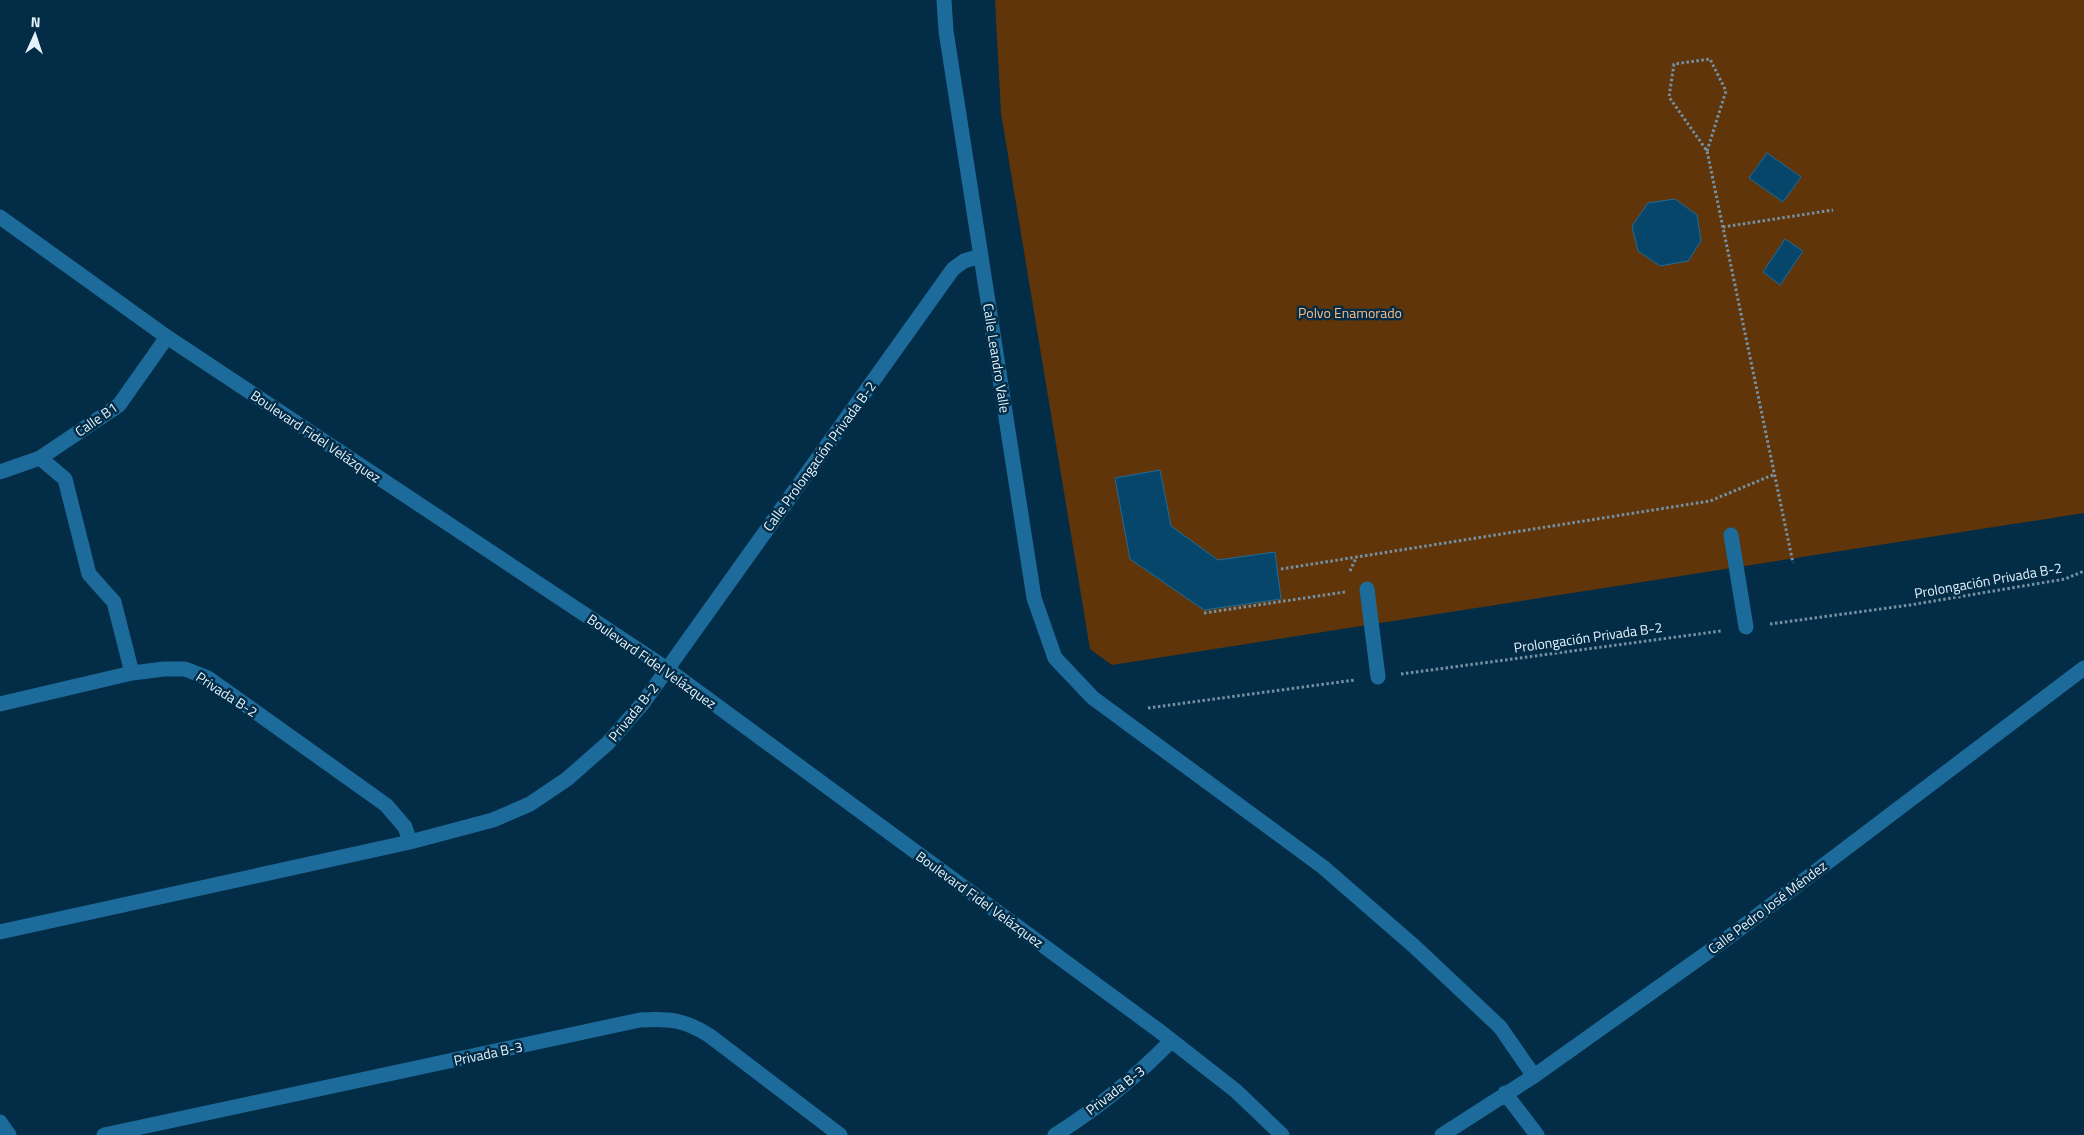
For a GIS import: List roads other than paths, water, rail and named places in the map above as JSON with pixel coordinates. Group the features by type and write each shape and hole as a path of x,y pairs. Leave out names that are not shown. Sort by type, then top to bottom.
{"street":[{"name":"Calle Leandro Valle","path":"944,0 946,31 1034,598 1055,658 1093,698 1323,868 1415,947 1500,1027 1534,1076"},
{"name":"Boulevard Fidel Velázquez","path":"0,217 166,337 667,669 1171,1040 1236,1091 1282,1135"},
{"name":"Calle Prolongación Privada B-2","path":"667,669 952,269 964,261 982,256"},
{"name":"Calle B1","path":"0,472 40,458 119,404 166,337"},
{"path":"40,458 65,479 89,574 114,602 132,673"},
{"path":"1730,535 1746,627"},
{"path":"1367,589 1378,677"},
{"name":"Privada B-2","path":"0,704 132,673 164,668 185,669 208,678 386,805 404,827 410,842"},
{"name":"Calle Pedro José Méndez","path":"1442,1135 1534,1076 1725,940 2084,668"},
{"name":"Privada B-2","path":"0,932 410,842 493,820 530,804 567,779 608,743 643,703 667,669"},
{"name":"Privada B-3","path":"104,1135 640,1020 663,1018 682,1021 710,1036 840,1135"},
{"name":"Privada B-3","path":"1055,1135 1111,1096 1144,1068 1171,1040"},
{"path":"1505,1093 1537,1135"},
{"path":"0,1122 9,1135"}],"park label":[{"name":"Polvo Enamorado","path":"1350,312"}]}
